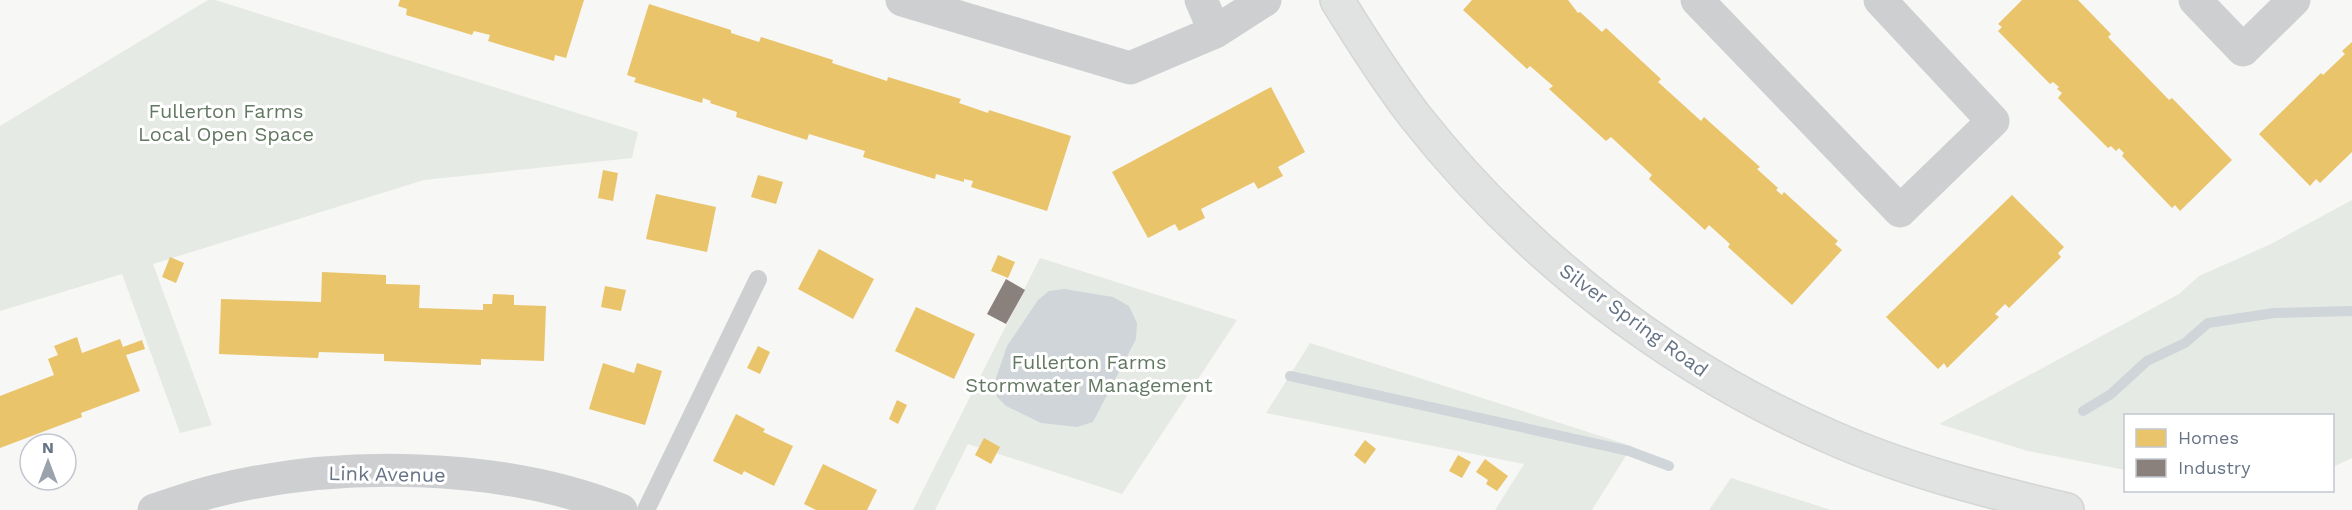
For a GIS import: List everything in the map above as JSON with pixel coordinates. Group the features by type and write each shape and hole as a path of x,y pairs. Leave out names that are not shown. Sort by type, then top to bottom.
{"main road":[{"name":"Silver Spring Road","path":"1337,0 1368,51 1415,115 1471,180 1547,257 1610,308 1675,355 1754,400 1834,439 1898,463 1982,490 2067,510"}],"street":[{"path":"902,0 1130,68 1215,32 1265,0"},
{"path":"1201,0 1215,32"},
{"path":"1697,0 1900,211 1993,121 1880,0"},
{"path":"2195,0 2243,50 2294,0"},
{"name":"Link Avenue","path":"154,510 213,491 265,480 322,472 396,470 508,480 544,487 621,510"}],"lane":[{"path":"646,510 758,279"}],"green space":[{"name":"Fullerton Farms Local Open Space","path":"208,0 215,0 638,132 632,158 424,180 153,264 212,425 180,433 122,274 0,311 0,126"},
{"path":"2352,200 2352,458 2334,467 2334,414 2124,414 2124,470 2028,451 1939,424 2179,294 2199,276 2271,244"},
{"name":"Fullerton Farms Stormwater Management","path":"1040,258 1237,320 1122,494 968,444 935,510 913,510"},
{"path":"1310,343 1632,446 1592,510 1495,510 1524,464 1266,413"},
{"path":"1731,478 1831,510 1709,510"}],"shaded area":[{"path":"1064,289 1113,297 1129,306 1137,323 1136,339 1093,422 1077,427 1041,423 1006,406 997,397 995,381 1007,346 1038,300 1049,291"}],"building: Homes":[{"path":"400,0 584,0 566,58 555,55 554,61 488,41 490,35 474,31 472,35 406,15 407,9 398,6"},
{"path":"1472,0 1568,0 1578,13 1580,12 1602,32 1606,28 1661,79 1658,82 1701,121 1704,117 1760,167 1757,169 1778,188 1776,190 1782,195 1784,192 1838,241 1835,244 1842,250 1792,305 1728,247 1730,244 1709,225 1705,230 1649,179 1652,175 1611,137 1606,141 1549,89 1553,86 1530,66 1527,69 1463,10"},
{"path":"2022,0 2078,0 2111,34 2108,37 2232,160 2180,211 2175,205 2172,208 2122,156 2124,153 2119,148 2116,151 2111,146 2108,148 2058,98 2062,93 2057,89 2059,87 2053,82 2050,84 1998,31 2002,27 1998,24"},
{"path":"649,4 731,30 731,33 759,42 761,37 833,60 832,63 887,81 888,77 961,99 959,103 988,113 989,110 1071,136 1047,211 971,187 973,181 964,179 964,182 936,174 935,179 863,157 865,151 809,134 807,140 736,117 737,112 710,103 711,101 703,98 702,103 634,82 636,78 627,75"},
{"path":"2352,42 2352,152 2320,183 2316,179 2310,186 2259,134 2321,73 2323,75 2345,54 2342,51"},
{"path":"1271,87 1305,152 1278,167 1283,176 1258,189 1254,182 1201,209 1205,218 1179,231 1175,224 1148,238 1112,172"},
{"path":"603,170 618,173 613,201 598,198"},
{"path":"758,175 783,182 776,204 751,197"},
{"path":"656,194 716,207 707,252 646,239"},
{"path":"2012,195 2064,247 2058,253 2061,257 2009,308 2005,304 1995,314 1999,317 1947,368 1944,363 1938,369 1886,317"},
{"path":"819,249 874,279 853,319 798,289"},
{"path":"998,255 1015,262 1008,278 991,271"},
{"path":"170,257 184,263 176,283 162,277"},
{"path":"322,272 386,275 386,284 420,285 419,308 483,310 483,304 492,304 493,294 514,295 514,305 546,306 544,361 481,359 481,365 384,361 384,354 319,352 318,358 219,354 221,299 321,302"},
{"path":"605,286 626,290 621,311 601,307"},
{"path":"916,307 975,334 954,379 895,351"},
{"path":"77,337 82,353 120,339 123,347 142,340 145,349 126,355 140,391 81,413 82,417 42,432 18,432 18,441 0,448 0,396 54,375 48,359 58,355 54,346"},
{"path":"758,346 770,352 760,374 747,368"},
{"path":"603,363 634,373 637,363 662,371 645,425 589,409"},
{"path":"897,400 907,405 898,424 889,419"},
{"path":"736,414 765,429 763,432 793,446 774,486 744,471 742,475 713,461"},
{"path":"984,438 1000,447 991,464 975,455"},
{"path":"1365,440 1376,449 1365,464 1354,455"},
{"path":"1458,455 1471,462 1462,478 1449,471"},
{"path":"1485,459 1508,476 1497,491 1486,484 1488,480 1476,472"},
{"path":"823,464 877,490 867,510 816,510 804,504"}],"building: Industry":[{"path":"1006,279 1025,290 1006,324 987,314"}],"waterway":[{"path":"2083,411 2111,394 2147,361 2185,343 2208,323 2274,313 2352,311"},
{"path":"1290,376 1629,451 1669,466"}]}
